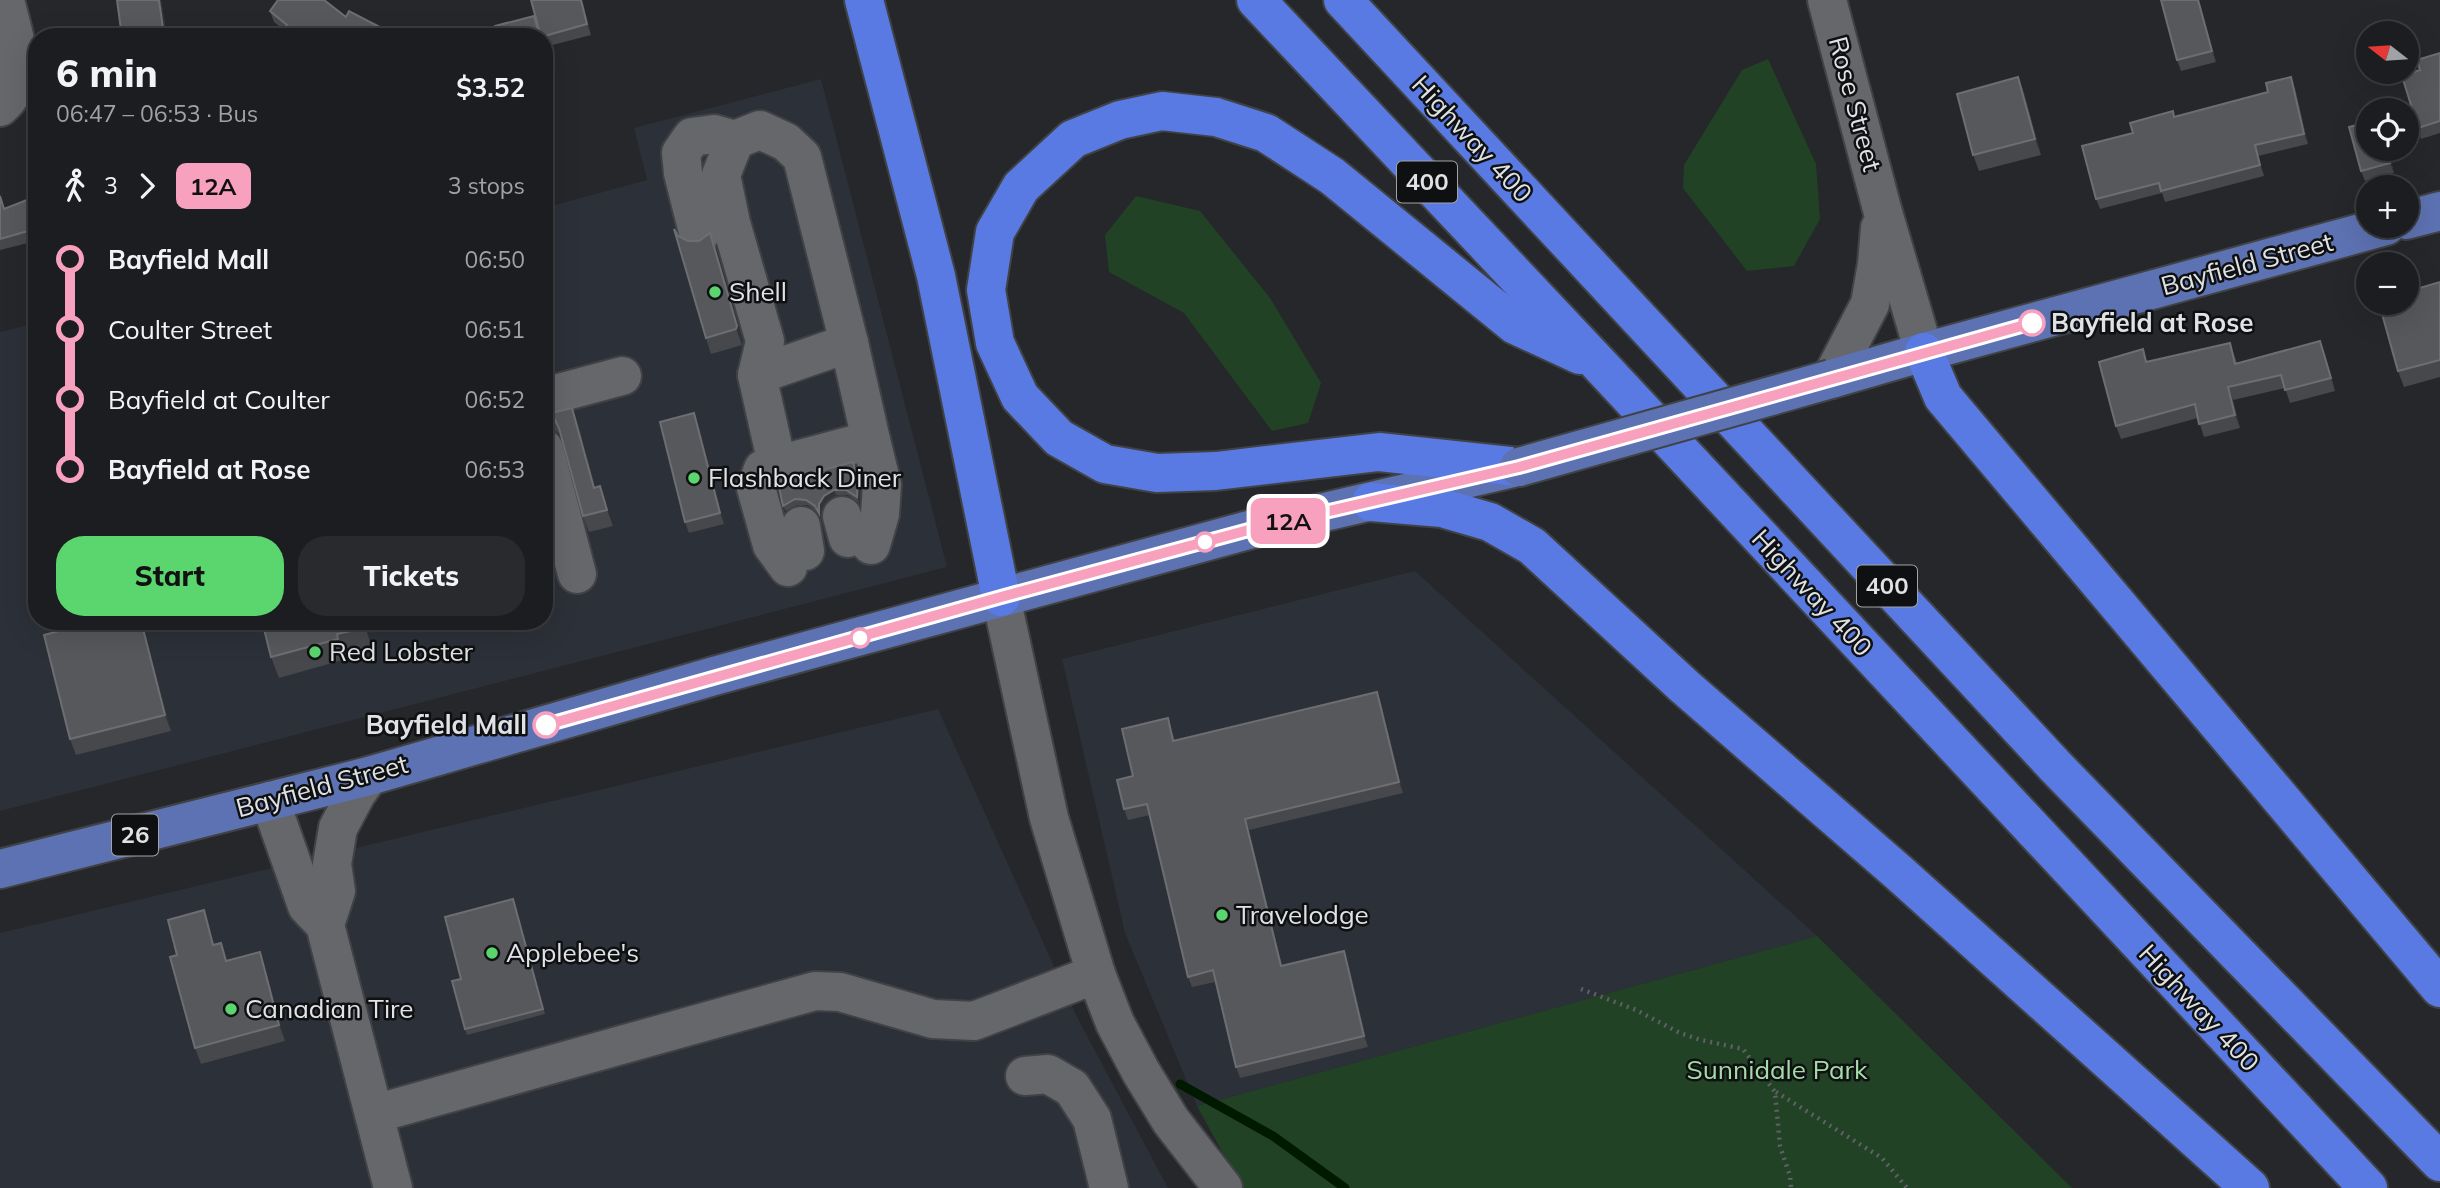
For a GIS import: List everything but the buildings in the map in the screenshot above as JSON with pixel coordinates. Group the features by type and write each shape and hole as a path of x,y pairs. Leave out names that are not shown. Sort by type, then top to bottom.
{"highway":[{"path":"864,0 936,276 1001,597"},
{"name":"Highway 400","path":"1256,0 2368,1188"},
{"name":"Highway 400","path":"1343,0 2055,766 2440,1162"},
{"path":"1519,467 1379,452 1216,471 1157,473 1105,464 1059,438 1020,397 995,343 986,290 995,232 1021,187 1073,139 1120,120 1162,111 1216,117 1266,132 1332,176 1516,325 1599,364"},
{"path":"1924,352 1943,397 2440,988"},
{"path":"1371,502 1441,508 1490,522 1532,546 1685,687 1898,872 2250,1188"}],"main road":[{"path":"2419,217 2440,211"},
{"name":"Bayfield Street","path":"0,869 369,776 701,680 1256,528 1519,467 1924,352 2356,234"}],"street":[{"path":"0,107 11,98 19,72 5,0"},
{"name":"Rose Street","path":"1827,0 1882,209 1924,352"},
{"path":"699,236 683,173 681,153 692,137 714,134 735,140 760,130 786,142 802,157 882,485 880,514 854,533"},
{"path":"735,140 721,174 731,223 765,341 744,361"},
{"name":"Rose Street","path":"1831,379 1870,304 1882,209"},
{"path":"744,361 849,343"},
{"path":"744,361 784,470"},
{"path":"553,396 622,376"},
{"path":"798,548 772,545 756,488 763,469 784,470 828,463 871,440"},
{"path":"553,483 577,574"},
{"path":"1001,597 1049,818 1096,974 1115,1023 1141,1072 1171,1121 1223,1188"},
{"path":"325,925 336,891 332,864 338,828 369,776"},
{"path":"270,801 307,906 325,925 393,1188"},
{"path":"374,1114 815,991 840,992 933,1019 974,1021 1096,974"},
{"path":"1025,1076 1048,1074 1072,1088 1092,1119 1109,1188"}],"path":[{"path":"1581,989 1636,1010 1680,1033 1743,1049 1775,1092 1882,1158 1907,1188"},
{"path":"1775,1092 1780,1146 1791,1188"}],"shaded area":[{"path":"821,79 947,567 0,811 0,332 28,325 28,630 553,630 553,206 647,180 634,128"},
{"path":"1415,571 1817,936 1197,1106 1125,933 1062,659"},
{"path":"938,709 1076,1015 1168,1188 0,1188 0,933"}],"green space":[{"path":"1768,59 1816,164 1820,219 1794,266 1747,271 1683,188 1684,165 1742,70"},
{"path":"1136,196 1200,211 1270,298 1321,383 1308,423 1272,431 1184,313 1109,272 1105,235"},
{"name":"Sunnidale Park","path":"1817,936 2072,1188 1242,1188 1197,1106"}],"waterway":[{"path":"1180,1084 1273,1136 1345,1188"}],"bus line":[{"name":"12A","path":"546,725 1256,528 1519,467 2032,323"}],"place":[{"name":"Shell","path":"715,292"},
{"name":"Bayfield at Rose","path":"2032,323"},
{"name":"Flashback Diner","path":"694,478"},
{"name":"Red Lobster","path":"315,652"},
{"name":"Bayfield Mall","path":"546,725"},
{"name":"Travelodge","path":"1222,915"},
{"name":"Applebee's","path":"492,953"},
{"name":"Canadian Tire","path":"231,1009"}]}
